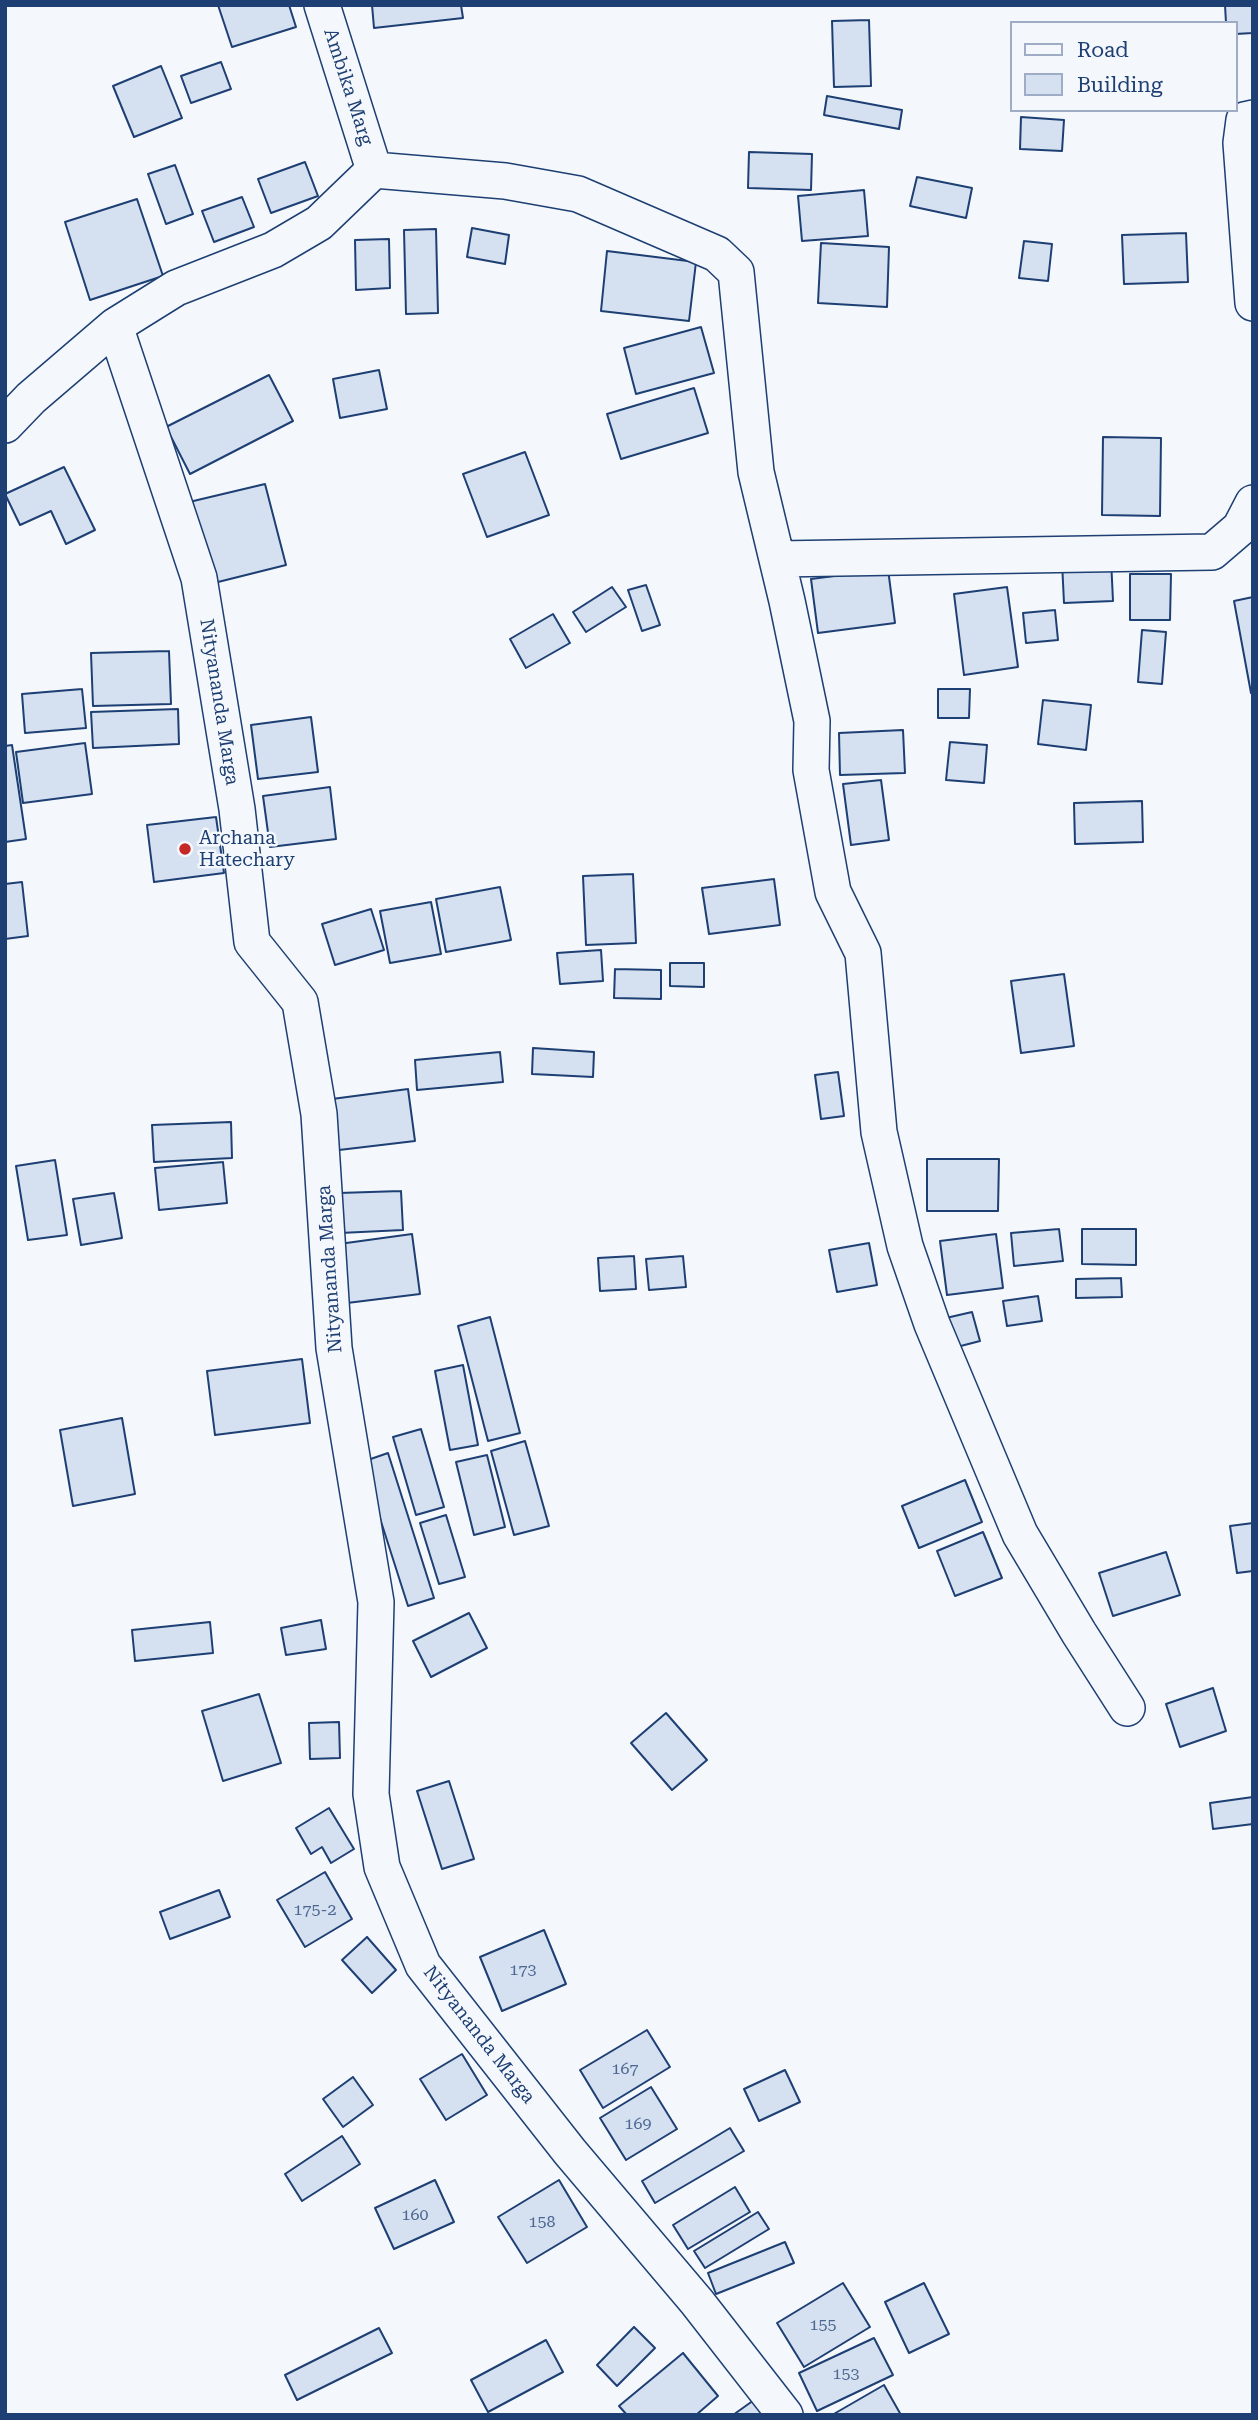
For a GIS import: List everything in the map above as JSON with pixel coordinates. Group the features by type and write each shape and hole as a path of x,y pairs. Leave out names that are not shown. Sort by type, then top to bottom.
{"street":[{"name":"Ambika Marg","path":"322,5 374,170"},
{"path":"1253,118 1244,120 1241,143 1253,303"},
{"path":"5,425 31,398 115,326 176,288 273,250 319,223 374,170 505,181 578,194 717,254 736,272 756,472 811,721 811,770 833,892 863,953 879,1132 905,1246 932,1324 1020,1534 1127,1708"},
{"name":"Nityananda Marga","path":"115,326 199,578 237,809 252,942 300,1002 317,1102 334,1348 376,1602 371,1794 382,1867 423,1965 570,2152 697,2302 785,2415"},
{"path":"777,559 1212,552 1240,528 1253,503"}],"building":[{"path":"218,5 289,5 296,27 232,47"},
{"path":"372,5 461,5 463,18 374,28"},
{"path":"1225,5 1253,5 1253,33 1237,34 1237,21 1226,21"},
{"path":"869,20 871,86 834,87 832,21"},
{"path":"221,62 231,89 191,103 181,76"},
{"path":"161,66 182,118 134,137 113,86"},
{"path":"827,96 902,110 899,129 824,115"},
{"path":"1021,117 1064,120 1062,151 1020,149"},
{"path":"749,152 812,154 811,190 748,188"},
{"path":"305,162 318,196 271,213 258,179"},
{"path":"175,165 193,214 166,224 148,174"},
{"path":"917,177 972,188 966,218 910,206"},
{"path":"864,190 868,236 802,241 798,196"},
{"path":"242,197 254,227 214,242 202,211"},
{"path":"137,199 163,276 90,300 65,222"},
{"path":"472,228 509,235 505,264 467,257"},
{"path":"436,229 438,313 406,314 404,230"},
{"path":"1186,233 1188,282 1124,284 1122,235"},
{"path":"389,239 390,288 356,290 355,240"},
{"path":"1024,241 1052,244 1048,281 1019,278"},
{"path":"821,243 889,247 887,307 818,303"},
{"path":"607,251 696,262 689,321 601,311"},
{"path":"701,327 714,373 636,394 624,348"},
{"path":"379,370 387,409 340,418 333,379"},
{"path":"269,375 293,421 190,474 166,427"},
{"path":"694,388 708,433 621,459 607,414"},
{"path":"1103,437 1161,438 1160,516 1102,515"},
{"path":"525,452 549,515 487,537 463,474"},
{"path":"64,467 95,530 66,544 51,511 20,525 5,494"},
{"path":"265,484 286,565 206,585 185,503"},
{"path":"1111,559 1113,601 1064,603 1062,562"},
{"path":"888,569 895,623 818,633 811,579"},
{"path":"1130,574 1171,574 1170,620 1130,620"},
{"path":"646,585 660,625 642,631 628,590"},
{"path":"612,587 626,607 586,632 573,612"},
{"path":"1007,587 1018,667 964,675 954,594"},
{"path":"1253,597 1253,692 1251,693 1234,601"},
{"path":"1055,610 1058,640 1026,643 1023,613"},
{"path":"553,614 570,643 526,668 510,639"},
{"path":"1142,630 1166,632 1162,684 1138,682"},
{"path":"169,651 171,704 93,706 91,653"},
{"path":"82,689 86,728 25,733 22,694"},
{"path":"938,689 970,689 969,718 938,718"},
{"path":"1043,700 1091,705 1086,750 1038,744"},
{"path":"178,709 179,744 93,748 91,712"},
{"path":"311,717 318,772 258,779 251,725"},
{"path":"903,730 905,773 840,775 839,733"},
{"path":"950,742 987,745 984,783 946,780"},
{"path":"85,743 92,794 23,803 16,752"},
{"path":"12,745 26,839 5,842 5,746"},
{"path":"881,780 889,840 851,845 843,784"},
{"path":"330,787 336,839 270,847 263,796"},
{"path":"1142,801 1143,842 1075,844 1074,803"},
{"name":"Archana Hatechary","path":"216,817 224,873 154,882 147,825"},
{"path":"633,874 636,943 586,945 583,876"},
{"path":"774,879 780,925 709,934 702,888"},
{"path":"22,882 28,936 5,939 5,884"},
{"path":"500,887 511,940 446,952 436,899"},
{"path":"431,902 441,954 390,963 380,911"},
{"path":"371,909 384,950 335,965 322,924"},
{"path":"601,950 603,981 560,984 557,953"},
{"path":"670,963 704,963 704,987 670,986"},
{"path":"615,969 661,970 661,999 614,998"},
{"path":"1064,974 1074,1046 1021,1053 1011,981"},
{"path":"533,1048 594,1052 593,1077 532,1074"},
{"path":"500,1052 503,1082 417,1090 415,1060"},
{"path":"838,1072 844,1116 821,1119 815,1075"},
{"path":"408,1089 415,1141 339,1150 332,1099"},
{"path":"231,1122 232,1158 154,1162 152,1125"},
{"path":"927,1159 999,1159 998,1211 927,1211"},
{"path":"55,1160 67,1235 28,1240 16,1166"},
{"path":"223,1162 227,1203 159,1210 155,1168"},
{"path":"401,1191 403,1230 340,1233 339,1193"},
{"path":"114,1193 122,1238 81,1245 73,1199"},
{"path":"1059,1229 1063,1261 1014,1266 1011,1233"},
{"path":"1082,1229 1136,1229 1136,1265 1082,1264"},
{"path":"412,1234 420,1294 347,1303 339,1244"},
{"path":"996,1234 1003,1288 947,1295 940,1241"},
{"path":"869,1243 877,1285 837,1292 829,1250"},
{"path":"634,1256 636,1289 600,1291 598,1258"},
{"path":"683,1256 686,1287 649,1290 646,1259"},
{"path":"1121,1278 1122,1297 1076,1298 1076,1279"},
{"path":"1038,1296 1042,1321 1007,1326 1003,1301"},
{"path":"972,1312 980,1341 953,1348 946,1318"},
{"path":"490,1317 520,1433 488,1441 458,1326"},
{"path":"302,1359 310,1423 215,1435 207,1371"},
{"path":"463,1365 478,1445 450,1450 435,1371"},
{"path":"122,1418 135,1494 73,1506 60,1430"},
{"path":"421,1429 444,1507 416,1515 393,1437"},
{"path":"525,1441 549,1526 514,1535 491,1451"},
{"path":"388,1453 434,1598 408,1606 362,1462"},
{"path":"487,1455 505,1527 474,1535 456,1462"},
{"path":"965,1480 982,1522 919,1548 902,1506"},
{"path":"446,1515 465,1577 439,1584 420,1523"},
{"path":"1253,1523 1253,1571 1237,1573 1230,1526"},
{"path":"983,1532 1002,1578 955,1596 937,1551"},
{"path":"1166,1552 1180,1595 1113,1616 1099,1573"},
{"path":"469,1613 487,1648 431,1677 413,1641"},
{"path":"321,1620 326,1649 286,1655 281,1628"},
{"path":"210,1622 213,1653 135,1661 132,1630"},
{"path":"1213,1688 1226,1731 1180,1747 1166,1704"},
{"path":"259,1694 281,1763 223,1781 202,1711"},
{"path":"666,1713 707,1760 672,1790 631,1743"},
{"path":"339,1722 340,1758 310,1759 309,1723"},
{"path":"449,1781 474,1859 442,1869 417,1791"},
{"path":"1253,1797 1253,1824 1213,1829 1210,1803"},
{"path":"329,1808 354,1849 331,1863 322,1847 311,1854 296,1828"},
{"path":"325,1872 352,1919 305,1947 277,1900"},
{"path":"219,1890 230,1917 170,1939 160,1912"},
{"path":"544,1930 566,1984 502,2011 480,1957"},
{"path":"367,1937 396,1970 372,1993 342,1960"},
{"path":"647,2030 670,2067 603,2108 580,2070"},
{"path":"462,2054 487,2095 446,2120 420,2079"},
{"path":"785,2070 800,2102 759,2121 744,2089"},
{"path":"353,2077 373,2105 343,2127 323,2099"},
{"path":"651,2087 677,2129 626,2160 600,2118"},
{"path":"730,2128 744,2151 655,2203 642,2181"},
{"path":"342,2136 360,2164 302,2201 285,2174"},
{"path":"435,2180 454,2222 394,2249 375,2208"},
{"path":"559,2180 587,2227 527,2263 498,2217"},
{"path":"735,2187 750,2212 688,2249 673,2225"},
{"path":"758,2212 769,2229 705,2268 694,2251"},
{"path":"785,2242 794,2263 716,2294 708,2273"},
{"path":"843,2283 870,2327 804,2367 777,2323"},
{"path":"924,2283 949,2334 909,2353 885,2302"},
{"path":"634,2327 655,2348 617,2386 597,2365"},
{"path":"379,2328 392,2353 297,2400 285,2375"},
{"path":"874,2338 893,2375 817,2411 799,2373"},
{"path":"546,2340 563,2372 488,2412 471,2380"},
{"path":"683,2353 718,2396 696,2415 627,2415 619,2406"},
{"path":"884,2385 901,2415 832,2415"},
{"path":"754,2400 764,2415 733,2415"}],"place":[{"name":"Archana Hatechary","path":"185,849"}]}
